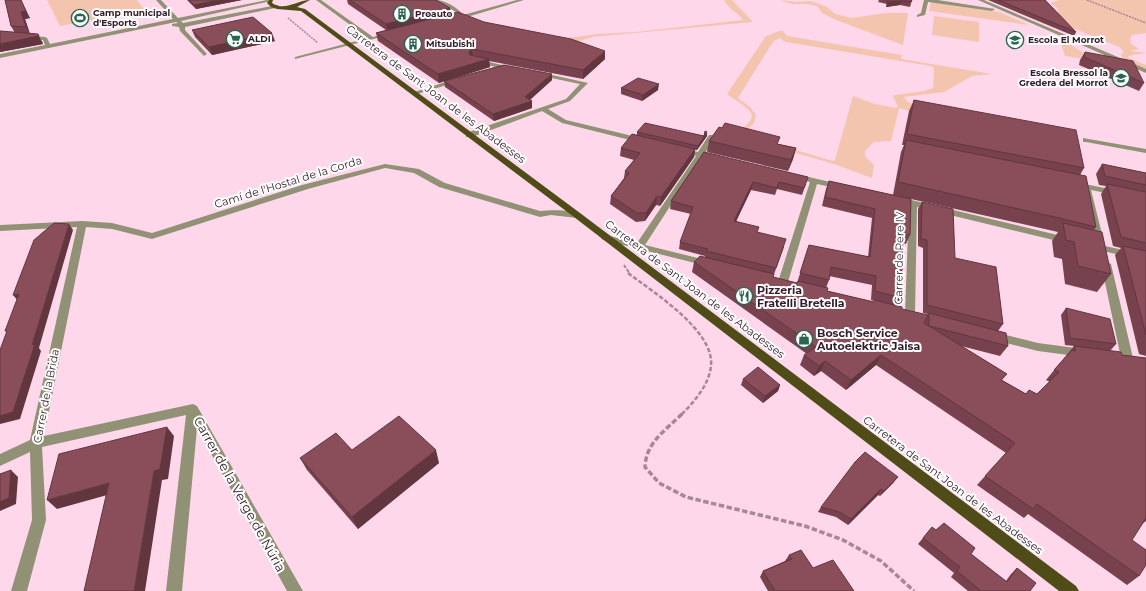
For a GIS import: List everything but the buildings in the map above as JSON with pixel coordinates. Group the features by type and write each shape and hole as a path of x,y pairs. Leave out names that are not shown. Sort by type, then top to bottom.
{"main road":[{"path":"270,1 269,4 276,7 306,2"},
{"path":"301,10 306,2"},
{"name":"Carretera de Sant Joan de les Abadesses","path":"283,7 301,10 414,93 577,215 1071,591"}],"street":[{"path":"158,0 182,25 182,30 204,54"},
{"path":"306,2 314,0"},
{"name":"Carretera de Sant Joan de les Abadesses","path":"318,0 371,38"},
{"path":"437,0 458,11 461,17 471,21"},
{"path":"449,20 522,0"},
{"path":"919,16 923,14 926,0 1004,10"},
{"path":"980,0 1146,71"},
{"path":"0,56 270,1"},
{"path":"152,25 182,25 276,7"},
{"path":"297,58 394,33"},
{"path":"0,35 45,39 49,47"},
{"path":"473,61 512,68"},
{"path":"489,71 504,67"},
{"path":"469,135 568,100 585,83 534,73"},
{"path":"414,93 467,78"},
{"path":"543,109 569,124 654,144"},
{"path":"640,246 712,137"},
{"path":"1086,140 1146,151"},
{"path":"670,147 724,160"},
{"name":"Camí de l'Hostal de la Corda","path":"0,228 82,224 112,226 152,236 305,186 385,166 416,171 442,186 540,214 551,212 577,215"},
{"path":"785,174 852,189"},
{"path":"783,282 814,180"},
{"path":"1065,182 1124,195"},
{"path":"1087,187 1102,248 1123,358 1140,360"},
{"path":"890,198 1146,258"},
{"name":"Carrer de Pere IV","path":"910,314 913,204"},
{"name":"Carrer de la Brida","path":"19,591 39,520 36,443 82,224"},
{"path":"606,238 715,265"},
{"path":"987,334 1038,347 1090,354"},
{"path":"0,460 36,443 192,409"},
{"name":"Carrer de la Verge de Núria","path":"174,591 192,409"},
{"name":"Carrer de la Verge de Núria","path":"192,409 295,591"}],"path":[{"path":"1087,0 1146,23"},
{"path":"284,15 328,51"},
{"path":"623,261 628,273 688,321 704,341 710,355 711,363 709,373 694,399 686,411 651,443 646,452 645,467 658,483 686,497 814,529 850,542 891,568 914,591"}],"shaded area":[{"name":"Camp municipal d'Esports","path":"47,0 137,0 145,10 60,26"},
{"path":"724,0 732,0 752,22 592,37 576,42 557,37 568,38 597,34 636,32 743,20 728,6"},
{"path":"780,0 797,2 811,1 827,7 835,14 852,18 885,13 908,13 903,45 836,20 822,13 817,6 792,4"},
{"path":"1059,0 1146,0 1146,33 1132,35 1130,38 1131,44 1139,49 1130,51 1146,53 1127,57 1146,65 1146,71 1123,59 1121,55 1124,52 1119,47 1068,26 1059,20 1057,8 1050,3"},
{"path":"931,2 999,12 1029,25 929,11"},
{"path":"934,16 979,22 979,42 932,35"},
{"path":"783,31 787,36 902,55 901,59 992,74 972,76 944,92 904,97 908,102 913,104 909,111 899,108 891,141 874,142 865,151 865,156 874,165 872,178 834,164 736,136 751,120 752,114 747,108 727,94 766,36","holes":["780,38 786,42 931,66 934,68 933,88 924,91 895,95 893,97 898,106 896,108 875,104 853,96 835,160 833,161 779,145 744,132 754,123 756,115 750,107 738,98 774,41"]},
{"path":"1061,44 1071,45 1090,57 1111,63 1065,56"}],"place":[{"name":"Proauto","path":"402,14"},
{"name":"Camp municipal d'Esports","path":"80,18"},
{"name":"ALDI","path":"235,39"},
{"name":"Escola El Morrot","path":"1015,40"},
{"name":"Mitsubishi","path":"413,44"},
{"name":"Escola Bressol la Gredera del Morrot","path":"1121,78"},
{"name":"Pizzeria Fratelli Bretella","path":"744,296"},
{"name":"Bosch Service Autoelektric Jaisa","path":"804,339"}]}
